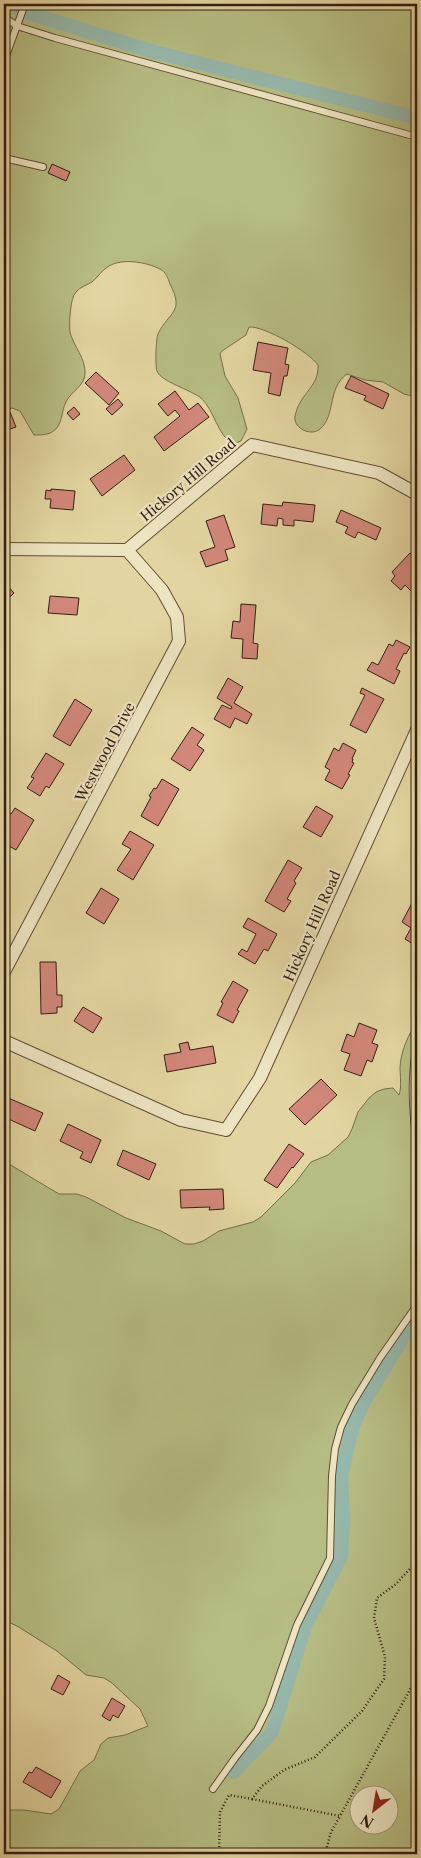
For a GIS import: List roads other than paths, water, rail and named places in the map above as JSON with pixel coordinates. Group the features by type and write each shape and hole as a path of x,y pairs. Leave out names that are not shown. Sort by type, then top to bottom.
{"street":[{"name":"Hickory Hill Road","path":"127,550 252,445 379,473 417,494"},
{"path":"4,549 127,550"},
{"name":"Westwood Drive","path":"4,972 180,641 177,616 162,590 127,550"},
{"name":"Hickory Hill Road","path":"4,1041 181,1120 226,1130 260,1078 417,730"}],"lane":[{"path":"4,61 25,4"},
{"path":"4,17 17,26 182,74 417,137"},
{"path":"4,158 43,167"},
{"path":"417,1045 412,1071 417,1144"},
{"path":"213,1789 257,1730 269,1706 297,1625 330,1558 332,1476 335,1449 341,1427 352,1404 380,1358 417,1305"}],"waterway":[{"path":"13,4 22,11 151,51 417,118"},
{"path":"234,1772 272,1732 305,1626 341,1556 343,1519 341,1476 352,1429 361,1407 407,1331 417,1319"}]}
